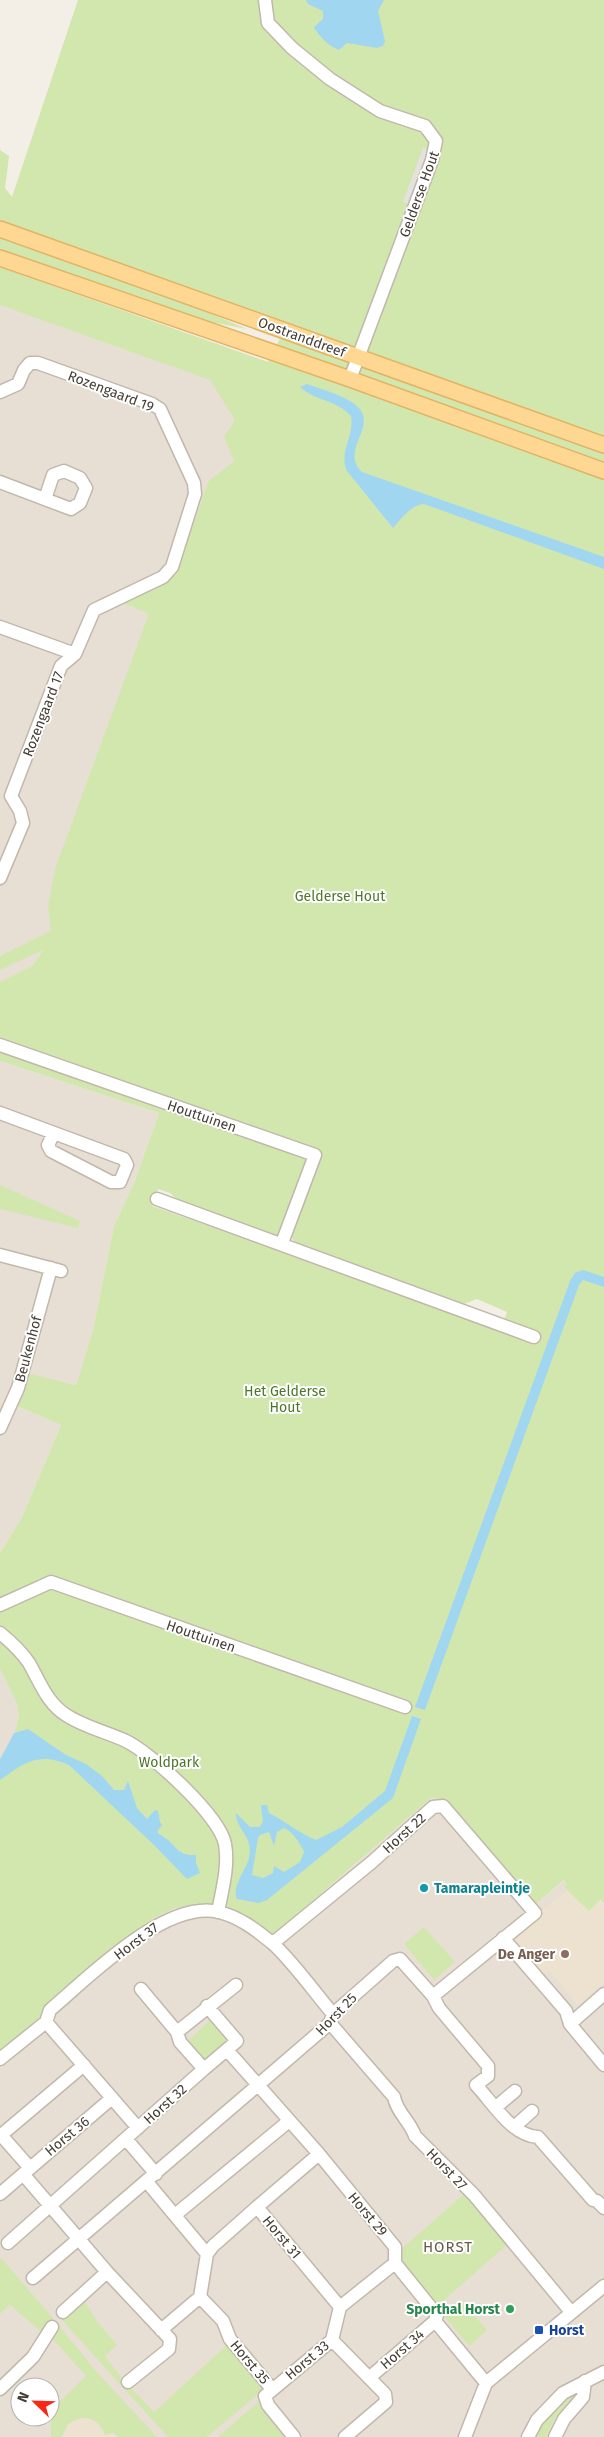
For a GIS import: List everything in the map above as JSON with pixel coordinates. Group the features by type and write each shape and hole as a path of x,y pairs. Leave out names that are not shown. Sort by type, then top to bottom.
{"main road":[{"name":"Oostranddreef","path":"0,229 604,446"},
{"name":"Oostranddreef","path":"0,258 350,379 604,471"}],"street":[{"name":"Gelderse Hout","path":"265,0 268,23 292,48 330,79 380,111 425,126 436,142 432,160 350,379"},
{"name":"Rozengaard 19","path":"0,392 18,384 24,370 30,363 38,363 152,404 160,409 194,483 194,494 172,566 163,577 94,610"},
{"path":"0,482 45,499"},
{"name":"Rozengaard 17","path":"6,795 61,666 75,654 94,610"},
{"path":"0,626 75,654"},
{"path":"0,878 23,823 20,811 6,795"},
{"name":"Houttuinen","path":"0,1045 315,1155 282,1243"},
{"path":"0,1113 54,1133 124,1159 127,1165 120,1182 111,1182 51,1151 48,1145 54,1133"},
{"path":"157,1199 282,1243 534,1337"},
{"name":"Beukenhof","path":"0,1255 56,1270 18,1388 0,1428"},
{"name":"Houttuinen","path":"0,1605 51,1582 405,1707"},
{"path":"0,1633 18,1648 48,1699 66,1715 128,1742 145,1753 159,1764 218,1826 225,1842 227,1863 218,1912"},
{"name":"Horst 22","path":"273,1943 372,1862 433,1807 443,1806 535,1913 433,1996"},
{"name":"Horst 37","path":"0,2059 46,2022 50,2010 142,1934 162,1921 183,1915 218,1912 246,1923 273,1943"},
{"path":"503,1938 566,2011 570,2024 604,2065"},
{"name":"Horst 27","path":"273,1943 394,2097 396,2108 412,2128 415,2136 474,2195 571,2312"},
{"name":"Horst 25","path":"258,2085 393,1960 400,1959 433,1996 439,2008 488,2066 488,2076 476,2085 514,2127 528,2136 538,2137 593,2200 598,2201 604,2208"},
{"path":"177,2032 207,2006 236,1985"},
{"path":"141,1989 177,2032 180,2042 204,2069"},
{"path":"570,2024 604,1994"},
{"path":"33,2278 152,2178 258,2085 227,2050 237,2041 207,2006"},
{"path":"46,2022 138,2128"},
{"name":"Horst 32","path":"126,2139 227,2050"},
{"path":"84,2065 1,2136 51,2205 107,2272 170,2339 169,2349 128,2382"},
{"name":"Horst 29","path":"258,2085 319,2154 395,2247 395,2263 437,2315 434,2321 486,2383"},
{"path":"496,2106 515,2091"},
{"name":"Horst 36","path":"0,2194 112,2098"},
{"path":"514,2127 532,2111"},
{"path":"176,2216 289,2121"},
{"path":"8,2243 126,2139 176,2216 207,2254"},
{"name":"Horst 31","path":"319,2154 257,2207 340,2307"},
{"path":"161,2330 200,2297 207,2254 213,2246 257,2207"},
{"path":"340,2307 395,2263"},
{"path":"62,2312 107,2272"},
{"path":"465,2437 486,2383 604,2286"},
{"name":"Horst 35","path":"200,2297 223,2321 230,2339 272,2389"},
{"name":"Horst 33","path":"294,2437 268,2405 266,2396 332,2340 340,2307"},
{"name":"Horst 34","path":"369,2378 434,2321"},
{"path":"2,2383 33,2357 52,2327"},
{"name":"Horst 34","path":"332,2340 385,2394 386,2402 345,2437"},
{"path":"528,2437 537,2420 564,2393 604,2372"},
{"path":"555,2437 564,2419 583,2397 585,2381"}],"shaded area":[{"path":"423,148 430,150 410,205 403,202"},
{"path":"0,296 257,387 228,484 61,921 6,1008 0,1006"},
{"path":"0,1061 159,1113 136,1178 114,1226 93,1330 76,1385 59,1381 15,1405 61,1425 22,1517 0,1553"},
{"path":"0,1669 17,1704 19,1717 14,1733 0,1759"},
{"path":"432,1797 439,1800 530,1909 573,1873 576,1877 564,1887 589,1911 604,1903 604,2437 0,2437 0,2058 37,2025 46,2008 152,1919 175,1908 190,1906 227,1909 249,1918 271,1937"},
{"name":"De Anger","path":"568,1889 589,1911 602,1900 604,1903 604,1983 578,2005 549,1971 544,1976 512,1936"},
{"path":"83,2417 94,2419 104,2432 114,2433 118,2437 62,2437 68,2424"}],"green space":[{"path":"78,0 604,0 604,1903 601,1900 589,1911 564,1887 567,1884 564,1880 530,1909 488,1856 439,1800 432,1797 271,1937 241,1913 212,1904 207,1907 175,1908 152,1919 46,2008 37,2025 33,2023 0,2058 0,1771 27,1730 14,1733 19,1717 17,1704 0,1669 0,1553 22,1517 61,1425 15,1405 27,1373 76,1385 93,1330 114,1226 136,1178 159,1113 0,1061 0,982 32,966 43,950 0,970 0,956 51,931 48,906 55,869 148,616 147,613 123,603 164,571 175,575 209,481 234,461 224,437 235,420 210,380 0,305 0,267 268,362 288,323 0,223 0,150 9,156 5,188 12,197","holes":["304,1169 315,1173 292,1235 296,1243 461,1305 477,1299 507,1312 501,1328 152,1206 158,1189 170,1193 181,1203 275,1236 279,1235"]},
{"path":"0,235 173,297 247,329 200,320 0,252"},
{"path":"0,1185 80,1221 78,1228 0,1209"},
{"path":"424,1927 455,1962 434,1980 404,1944"},
{"path":"210,2020 227,2040 204,2060 188,2041"},
{"path":"464,2194 472,2200 509,2243 435,2308 400,2264 398,2252"},
{"path":"0,2257 53,2318 43,2333 10,2305 0,2314"},
{"path":"82,2296 96,2320 117,2345 105,2356 123,2380 154,2412 227,2345 263,2387 255,2397 207,2437 168,2437 60,2318"},
{"path":"461,2301 487,2330 469,2346 444,2316"},
{"path":"57,2323 95,2370 157,2437 118,2437 114,2433 105,2435 99,2424 85,2418 68,2424 62,2437 51,2437 51,2427 60,2427 60,2401 86,2376 50,2336"},
{"path":"576,2393 555,2418 546,2437 532,2437 552,2412"},
{"path":"259,2401 288,2437 218,2437"}],"water":[{"path":"306,0 384,0 378,11 385,41 383,46 377,48 347,43 339,50 332,46 321,38 314,27 323,19 323,11 308,4"},
{"path":"307,384 347,399 358,407 363,415 362,431 354,455 356,464 362,472 604,557 604,569 424,504 411,509 393,528 347,471 344,457 351,430 351,416 339,407 306,392 300,387"},
{"path":"583,1270 604,1277 604,1287 583,1280 579,1285 425,1710 415,1707 570,1281 575,1273"},
{"path":"412,1716 421,1719 393,1798 267,1900 258,1903 237,1899 236,1889 249,1858 250,1850 236,1813 250,1827 260,1827 263,1821 261,1807 262,1805 267,1805 269,1813 316,1840 342,1827 385,1791","holes":["284,1828 296,1838 304,1852 300,1862 284,1872 274,1866 273,1873 263,1878 252,1875 260,1835 269,1832 274,1846 277,1832"]},
{"path":"28,1729 66,1755 86,1764 102,1776 114,1790 124,1790 128,1781 137,1808 147,1819 155,1810 158,1811 162,1825 157,1832 183,1853 196,1855 196,1863 200,1873 187,1879 154,1845 69,1765 49,1759 40,1759 17,1768 0,1780 0,1759 14,1733"}],"place":[{"name":"Tamarapleintje","path":"424,1888"},
{"name":"De Anger","path":"565,1954"},
{"name":"Sporthal Horst","path":"510,2309"},
{"name":"Horst","path":"539,2330"}],"district":[{"name":"HORST","path":"448,2247"}],"park label":[{"name":"Het Gelderse Hout","path":"285,1399"},
{"name":"Woldpark","path":"169,1762"}]}
